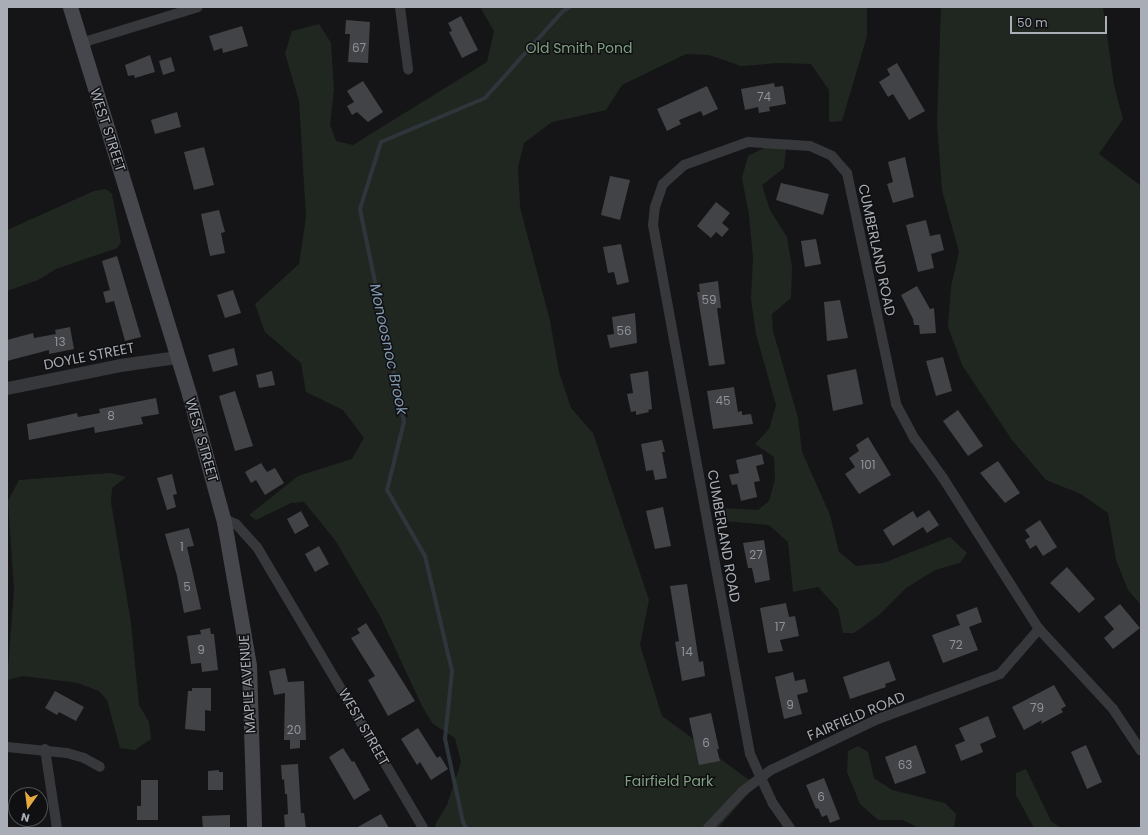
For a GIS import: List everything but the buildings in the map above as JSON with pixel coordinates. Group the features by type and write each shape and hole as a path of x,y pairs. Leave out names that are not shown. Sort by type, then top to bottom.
{"main road":[{"name":"WEST STREET","path":"70,7 177,357 223,518"},
{"name":"MAPLE AVENUE","path":"223,518 239,597 249,665 254,828"}],"street":[{"path":"81,42 198,7"},
{"path":"400,7 408,69"},
{"name":"CUMBERLAND ROAD","path":"790,828 760,778 750,754 653,225 655,207 663,184 684,165 748,142 784,142 810,146 832,156 847,173 896,404 915,439 943,478 1039,629 1113,710 1141,751"},
{"name":"DOYLE STREET","path":"7,388 120,365 177,357"},
{"name":"WEST STREET","path":"223,518 236,524 257,547 422,828"},
{"name":"FAIRFIELD ROAD","path":"708,828 743,790 771,770 878,719 1000,674 1039,629"},
{"path":"7,747 45,749 84,758 100,766"},
{"path":"45,749 57,828"}],"green space":[{"path":"480,7 867,7 867,36 842,121 829,122 829,90 811,64 779,63 741,66 709,55 686,54 622,85 606,110 552,122 524,143 518,167 520,207 550,321 559,372 571,408 593,433 649,600 640,645 662,716 756,785 718,828 437,828 435,825 447,805 461,762 455,738 433,724 422,706 381,618 335,540 304,502 291,503 256,520 249,515 298,476 352,459 364,438 343,410 306,392 301,363 265,332 255,304 299,264 306,217 299,101 285,53 292,31 319,24 331,43 334,89 330,125 336,141 353,145 487,62 494,31"},
{"path":"941,7 1103,7 1114,85 1123,119 1099,154 1141,186 1141,605 1128,590 1116,560 1108,513 1081,494 1046,480 1012,440 962,365 948,326 951,287 959,252 942,190 937,124"},
{"path":"764,148 786,148 784,168 762,185 770,210 787,237 792,267 791,298 772,314 773,331 798,418 802,452 830,515 839,552 856,566 883,563 950,537 967,553 960,563 935,570 906,588 879,615 854,633 843,633 838,609 818,587 793,592 788,542 769,525 724,521 722,508 758,510 769,501 775,479 774,457 755,444 769,429 776,405 756,334 751,299 753,257 749,215 742,178 748,156"},
{"path":"106,189 112,194 121,242 117,248 56,269 38,280 7,291 7,230 94,191"},
{"path":"111,473 126,477 112,488 111,502 131,623 139,705 149,722 151,739 135,750 120,748 107,700 99,691 78,683 23,676 7,680 14,590 8,501 19,480"},
{"path":"858,746 868,752 874,778 892,790 945,803 956,814 954,828 919,828 903,820 878,820 860,804 847,772 848,751"},
{"path":"1026,769 1051,821 1061,828 1034,828 1016,795 1016,773"}],"waterway":[{"name":"Monoosnoc Brook","path":"466,828 463,822 445,739 452,671 425,556 387,490 404,422 360,209 381,142 485,98 563,11 570,7"}],"park label":[{"name":"Old Smith Pond","path":"579,48"},
{"name":"Fairfield Park","path":"669,781"}]}
